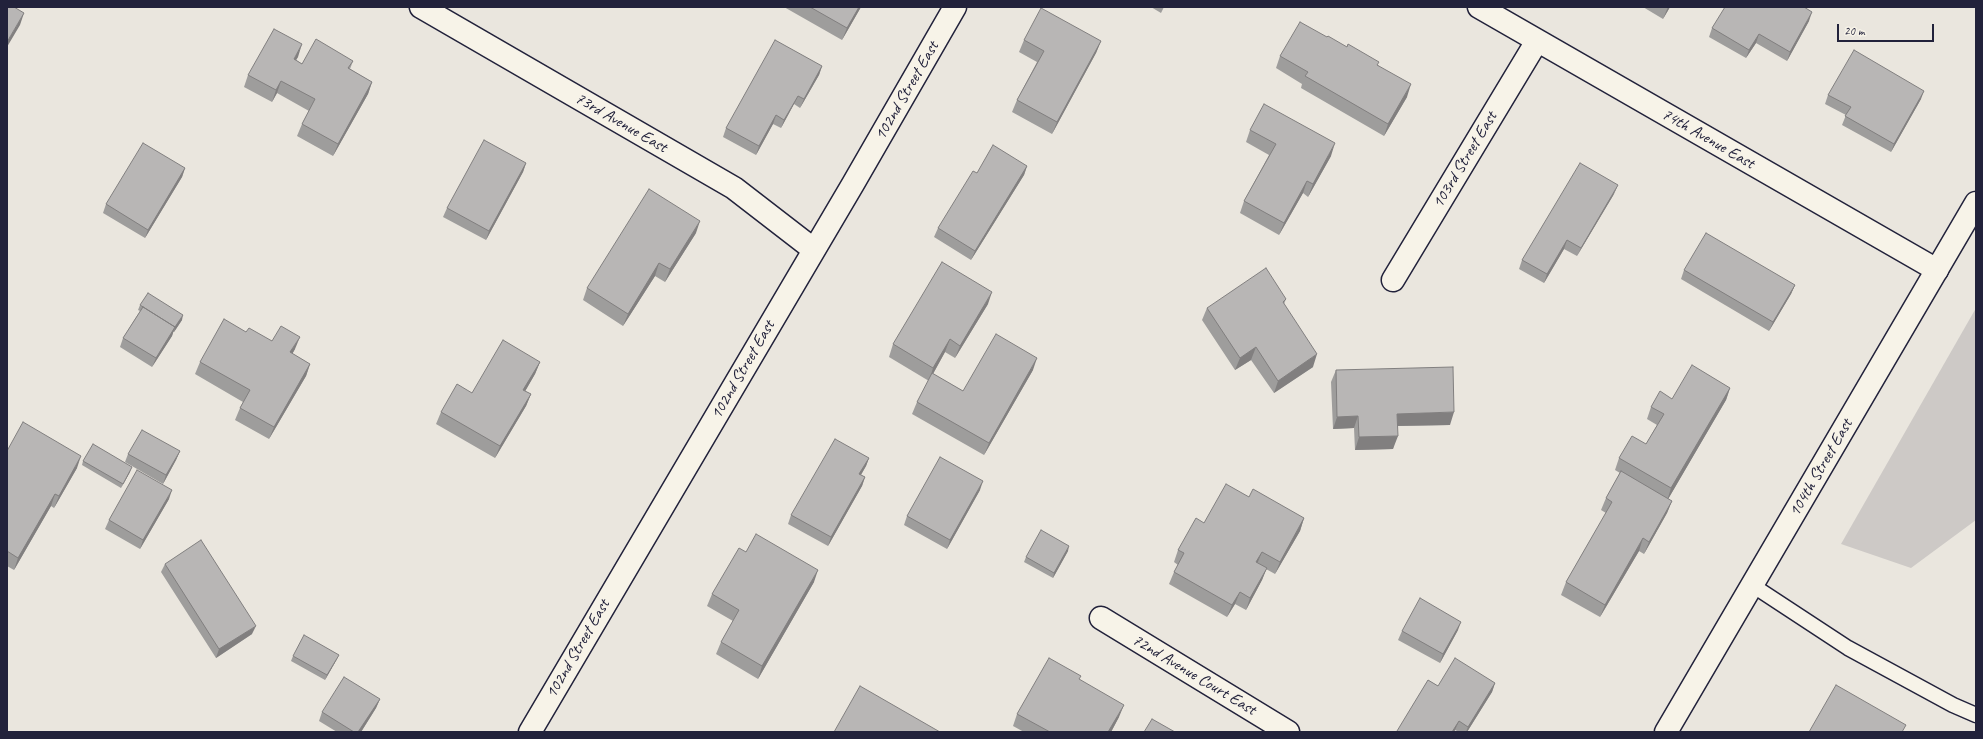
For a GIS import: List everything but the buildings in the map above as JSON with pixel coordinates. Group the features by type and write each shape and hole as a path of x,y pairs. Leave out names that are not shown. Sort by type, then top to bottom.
{"street":[{"name":"73rd Avenue East","path":"421,7 734,188 814,249"},
{"name":"102nd Street East","path":"530,732 955,7"},
{"name":"74th Avenue East","path":"1479,7 1937,270"},
{"name":"103rd Street East","path":"1393,280 1537,40"},
{"name":"104th Street East","path":"1666,732 1976,203"},
{"name":"72nd Avenue Court East","path":"1101,618 1288,732"}],"lane":[{"path":"1752,585 1848,648 1953,706 1976,715"}],"shaded area":[{"path":"1976,308 1976,520 1911,568 1841,544"}]}
